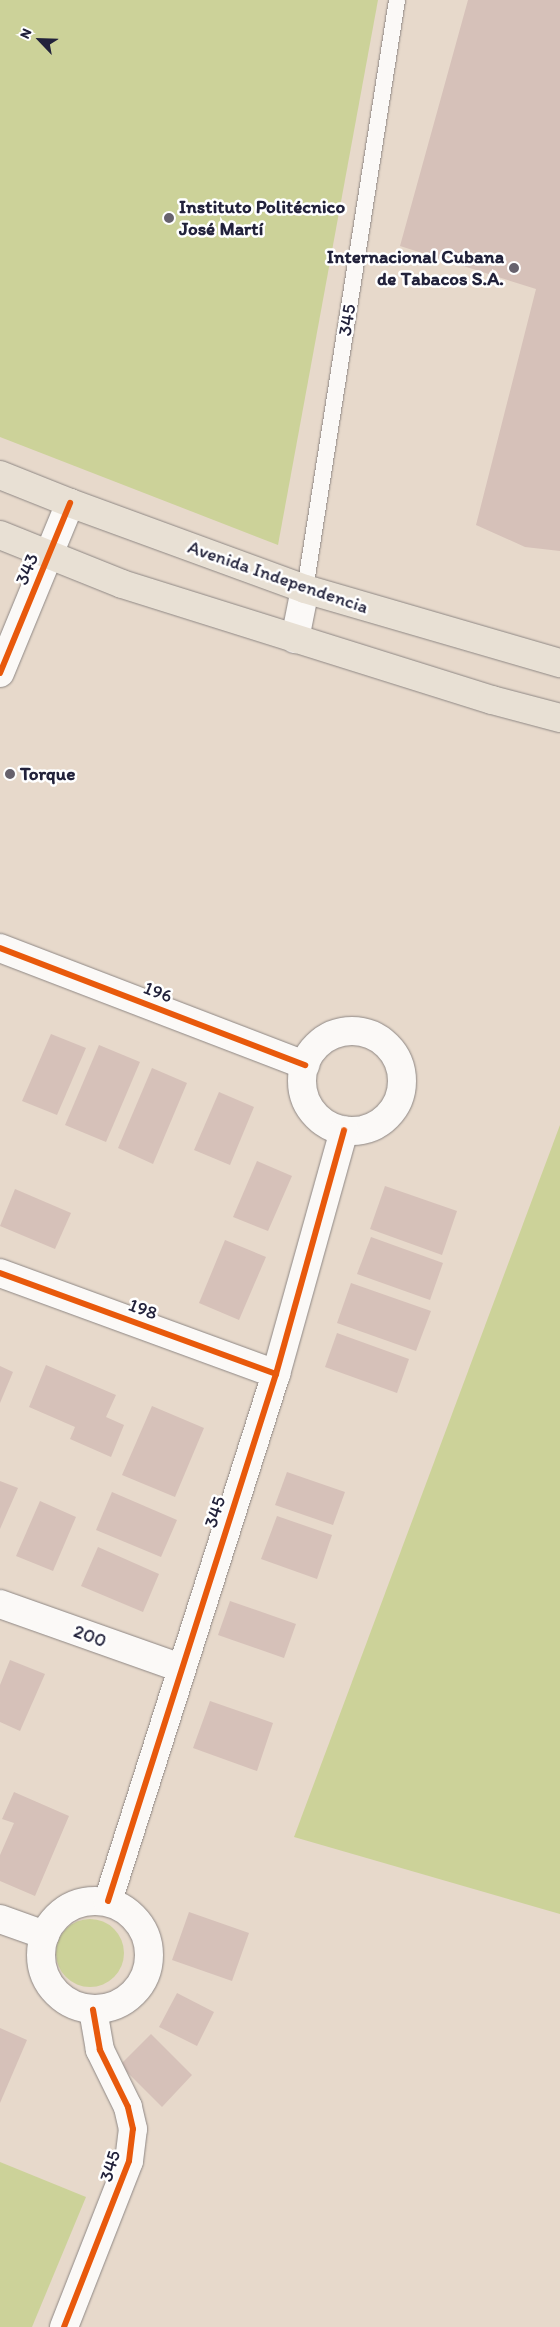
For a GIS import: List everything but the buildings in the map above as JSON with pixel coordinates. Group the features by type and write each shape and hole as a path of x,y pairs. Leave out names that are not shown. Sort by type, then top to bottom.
{"main road":[{"name":"Avenida Independencia","path":"0,475 70,503 305,589 560,663"},
{"path":"0,535 122,584 492,700 560,718"}],"street":[{"name":"343","path":"0,673 70,503"},
{"name":"345","path":"295,639 305,589"},
{"name":"196","path":"0,948 305,1064"},
{"path":"352,1031 369,1034 384,1042 395,1056 401,1072 401,1090 396,1104 387,1117 374,1126 360,1131 344,1130 329,1126 317,1117 308,1104 302,1090 303,1072 309,1056 320,1043 335,1034 352,1031"},
{"name":"345","path":"108,1901 276,1374 344,1130"},
{"name":"198","path":"0,1273 276,1374"},
{"name":"200","path":"0,1604 181,1668"},
{"path":"91,1900 108,1901 124,1908 137,1920 146,1935 149,1952 148,1969 140,1985 129,1998 93,2010 75,2006 59,1997 47,1982 41,1965 41,1946 44,1935 59,1913 74,1904 91,1900"},
{"path":"0,1919 44,1935"},
{"name":"345","path":"64,2327 130,2161 133,2129 128,2107 100,2050 93,2010"}],"lane":[{"name":"345","path":"305,589 396,0"}],"green space":[{"name":"Instituto Politécnico José Martí","path":"0,0 378,0 278,545 0,437"},
{"path":"560,1125 560,1914 294,1837"},
{"path":"90,1919 103,1922 114,1929 121,1940 124,1953 121,1966 114,1977 103,1984 90,1987 77,1984 66,1977 59,1966 56,1953 59,1940 66,1929 77,1922"},
{"path":"0,2162 86,2197 32,2327 0,2327"}],"cycle path":[{"path":"0,673 70,503"},
{"path":"0,948 305,1065"},
{"path":"108,1901 276,1374 344,1130"},
{"path":"0,1273 276,1374"},
{"path":"64,2327 129,2161 133,2129 128,2107 100,2050 93,2010"}],"place":[{"name":"Instituto Politécnico José Martí","path":"169,218"},
{"name":"Internacional Cubana de Tabacos S.A.","path":"514,268"},
{"name":"Torque","path":"10,774"}]}
